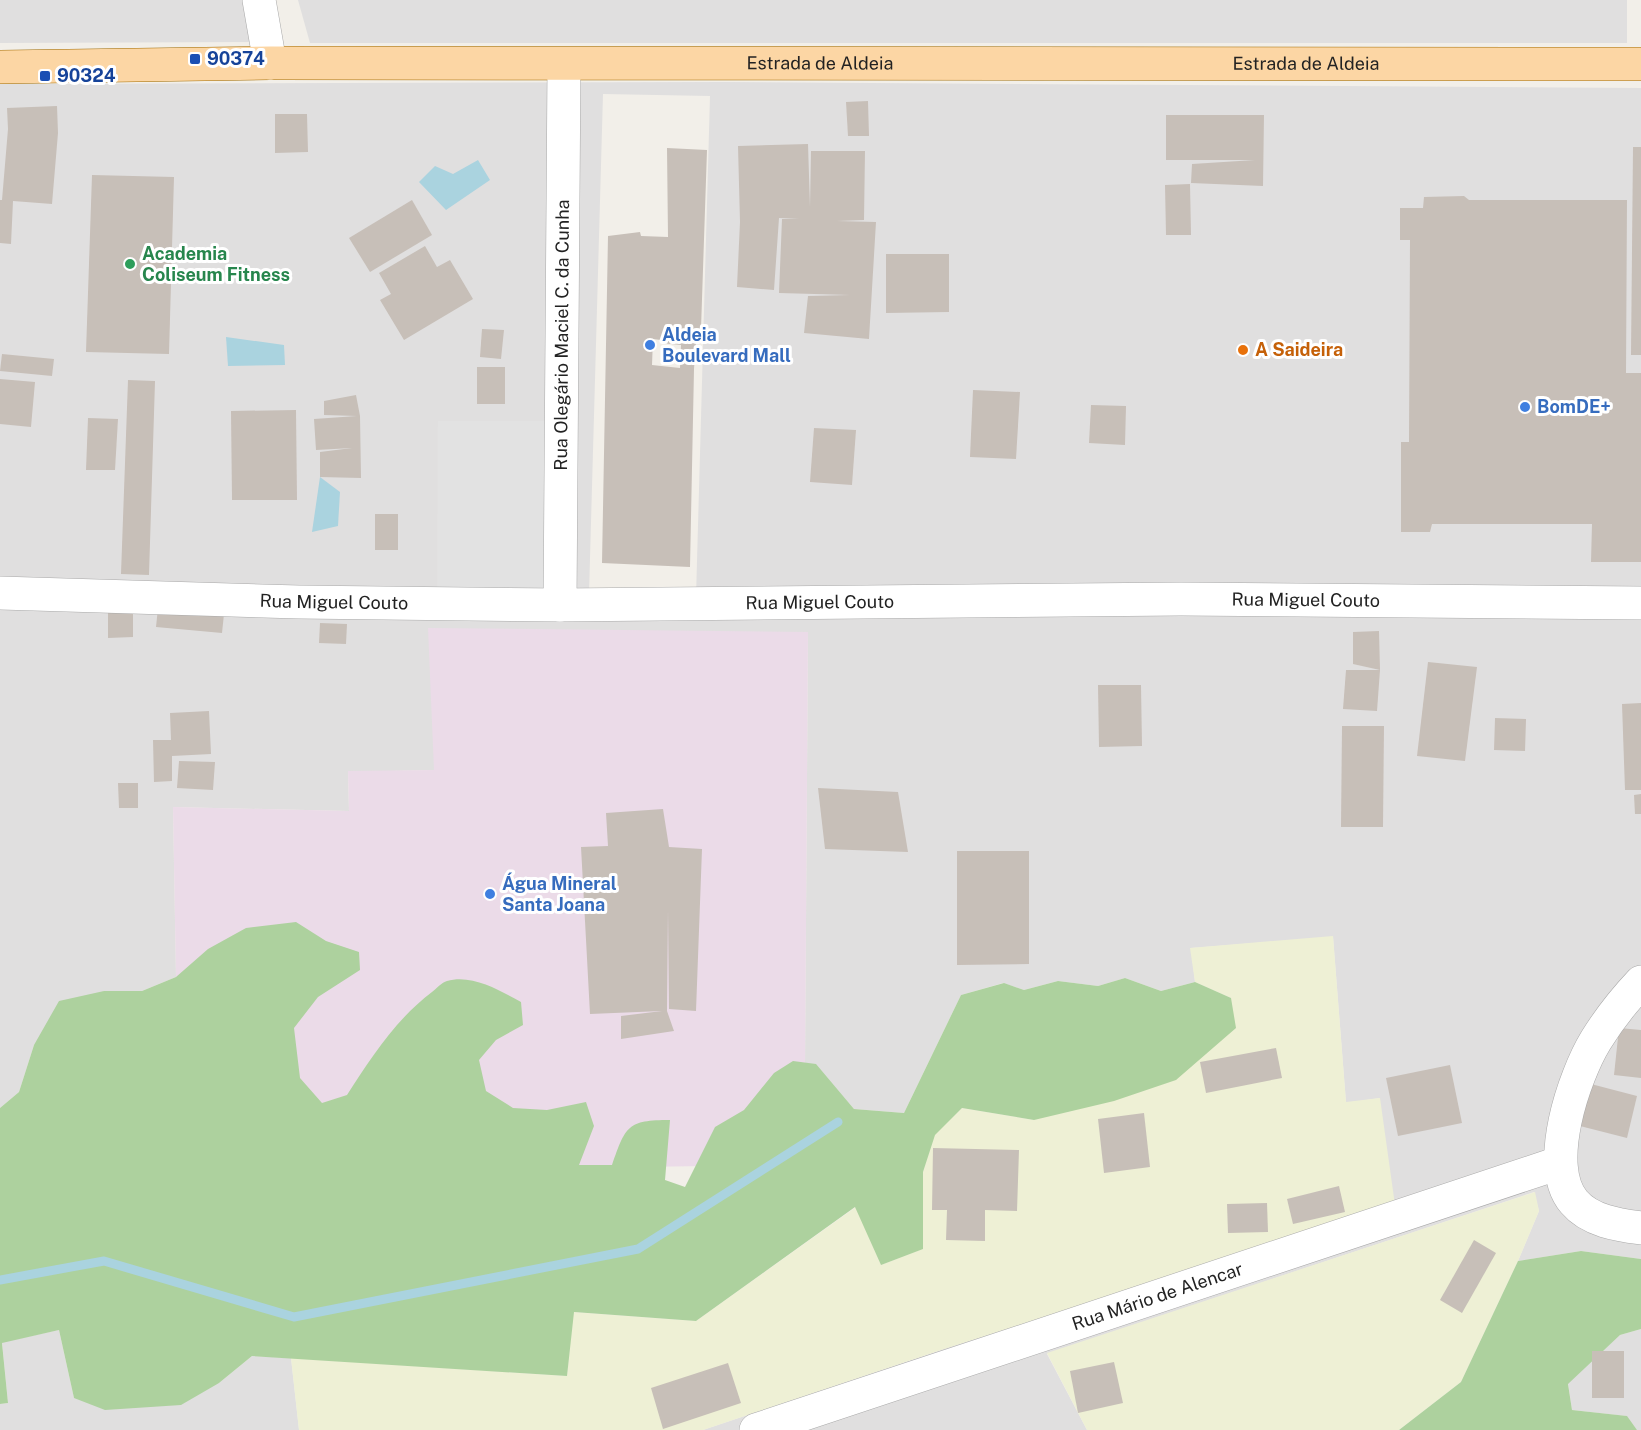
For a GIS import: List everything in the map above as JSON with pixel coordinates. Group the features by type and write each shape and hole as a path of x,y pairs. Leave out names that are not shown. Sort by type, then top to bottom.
{"main road":[{"name":"Estrada de Aldeia","path":"0,67 270,63 1641,64"}],"street":[{"path":"259,0 270,63"},
{"name":"Rua Olegário Maciel C. da Cunha","path":"560,605 564,65"},
{"name":"Rua Miguel Couto","path":"0,593 300,602 560,605 1181,599 1641,603"},
{"path":"1641,982 1618,1007 1595,1042 1566,1119 1559,1162 1573,1201 1588,1214 1612,1224 1641,1228"},
{"name":"Rua Mário de Alencar","path":"756,1430 1559,1162"}],"shaded area":[{"path":"0,0 244,0 255,42 0,43"},
{"path":"298,0 1627,0 1627,43 310,43"},
{"path":"724,82 1641,88 1641,1259 1581,1251 1518,1261 1539,1211 1534,1192 1047,1354 1087,1430 703,1430 941,1350 1380,1098 1346,1103 1333,937 1191,948 1195,982 1161,991 1125,978 1098,986 1058,981 1024,990 1003,983 961,995 904,1113 854,1109 816,1065 805,1063 808,632 434,770 348,772 349,811 173,807 176,977 142,991 104,991 34,1045 19,1092 0,1108 0,84","holes":["603,94 710,96 696,597 589,594"]},
{"path":"438,421 553,421 552,596 437,596"},
{"name":"Água Mineral Santa Joana","path":"428,628 808,632 805,1070 708,1166 184,1173 176,977 173,807 349,811 348,771 434,770"},
{"path":"1641,1329 1641,1430 1637,1430 1626,1416 1572,1410 1568,1383 1620,1335"},
{"path":"59,1330 74,1398 219,1383 252,1356 291,1358 299,1430 0,1430 0,1404 8,1403 2,1342"}],"green space":[{"path":"296,922 326,941 359,952 360,970 318,997 294,1028 300,1078 322,1103 347,1095 375,1053 407,1014 441,984 457,979 476,982 521,1002 523,1025 496,1040 479,1060 486,1091 513,1108 547,1110 586,1102 594,1126 579,1165 612,1165 621,1142 630,1128 645,1122 670,1120 665,1180 685,1187 715,1127 744,1110 774,1073 793,1061 816,1064 854,1109 904,1113 961,995 1004,983 1024,990 1058,981 1098,986 1125,978 1161,991 1195,982 1231,998 1236,1028 1176,1080 1114,1101 1034,1120 962,1108 935,1135 923,1172 923,1249 881,1265 855,1207 696,1321 574,1312 567,1376 252,1356 219,1383 181,1405 105,1410 74,1398 59,1330 2,1343 8,1403 0,1404 0,1108 19,1092 34,1045 59,1001 104,991 142,991 176,977 208,949 246,928"},
{"path":"1333,936 1346,1102 1380,1098 1395,1205 941,1350 703,1430 299,1430 291,1358 567,1376 573,1312 696,1321 856,1207 881,1265 922,1249 923,1172 934,1135 962,1108 1034,1120 1231,998 1195,982 1190,948"},
{"path":"1535,1192 1539,1211 1461,1382 1399,1430 1087,1430 1047,1353"},
{"path":"1581,1251 1641,1259 1641,1329 1620,1335 1568,1384 1572,1410 1627,1416 1637,1430 1399,1430 1461,1382 1518,1261"}],"water":[{"path":"478,160 490,180 446,210 419,182 435,166 453,174"},
{"path":"226,337 284,345 285,365 228,366"},
{"path":"320,477 340,492 338,526 312,532"}],"building":[{"path":"868,101 869,136 848,136 846,102"},
{"path":"57,106 58,133 52,204 13,201 11,244 0,243 0,200 2,200 8,129 7,108"},
{"path":"275,114 307,114 308,152 275,153"},
{"path":"1166,115 1264,115 1263,186 1191,183 1192,164 1255,160 1166,160"},
{"path":"808,144 810,207 811,151 865,151 864,220 837,221 876,222 869,339 804,333 808,296 850,295 779,293 782,219 799,219 779,218 774,290 737,287 740,222 738,146"},
{"path":"1633,147 1641,147 1641,355 1631,355"},
{"path":"667,148 707,150 701,329 697,329 694,369 690,567 602,563 608,236 640,232 641,236 668,237","holes":["653,339 661,340 661,343 681,345 680,368 652,365"]},
{"name":"Academia Coliseum Fitness","path":"92,175 174,177 169,354 86,352"},
{"path":"1190,184 1191,235 1166,235 1165,185"},
{"name":"BomDE+","path":"1464,196 1469,200 1627,200 1626,373 1641,373 1641,562 1591,562 1592,524 1432,524 1430,532 1401,532 1401,442 1409,442 1410,240 1400,240 1400,208 1423,208 1424,197"},
{"path":"412,200 432,235 370,272 349,238"},
{"path":"425,246 437,267 450,260 473,299 404,340 380,300 391,294 379,273"},
{"path":"886,254 949,254 949,312 886,313"},
{"path":"482,329 504,330 501,359 480,357"},
{"path":"2,354 54,359 52,376 0,371"},
{"path":"477,367 505,367 505,404 477,404"},
{"path":"0,379 35,382 31,427 0,424"},
{"path":"128,380 155,381 149,575 121,574"},
{"path":"973,390 1020,392 1016,459 970,457"},
{"path":"356,395 360,416 361,478 320,477 320,452 352,448 316,450 314,419 357,416 324,415 324,401"},
{"path":"1091,405 1126,406 1125,445 1089,443"},
{"path":"296,410 297,500 232,500 231,411"},
{"path":"88,418 118,419 115,470 86,470"},
{"path":"814,428 856,430 852,485 810,482"},
{"path":"375,514 398,514 398,550 375,550"},
{"path":"158,608 224,614 222,633 156,627"},
{"path":"133,610 133,637 108,638 108,611"},
{"path":"320,623 347,624 346,644 319,643"},
{"path":"1379,631 1380,670 1353,664 1353,632"},
{"path":"1428,662 1477,667 1465,761 1417,756"},
{"path":"1346,670 1380,670 1377,711 1343,709"},
{"path":"1098,685 1141,685 1142,746 1099,747"},
{"path":"1641,703 1641,790 1625,790 1622,704"},
{"path":"209,711 211,754 172,756 172,781 154,782 153,740 171,740 170,713"},
{"path":"1495,718 1526,719 1525,751 1494,750"},
{"path":"1342,726 1384,726 1383,827 1341,827"},
{"path":"179,761 215,762 213,790 177,788"},
{"path":"118,783 138,783 138,808 119,808"},
{"path":"818,788 898,792 908,852 825,849"},
{"path":"1641,794 1641,814 1635,814 1634,795"},
{"path":"663,809 669,847 702,849 696,1011 669,1009 668,910 667,1011 674,1031 621,1039 621,1016 662,1011 590,1014 581,847 608,846 606,813"},
{"path":"957,851 1029,851 1029,964 957,965"},
{"path":"1619,1028 1641,1030 1641,1078 1614,1075"},
{"path":"1276,1048 1282,1078 1206,1093 1200,1062"},
{"path":"1450,1065 1462,1123 1398,1136 1386,1078"},
{"path":"1591,1084 1637,1096 1627,1138 1580,1126"},
{"path":"1144,1113 1150,1167 1104,1173 1098,1119"},
{"path":"933,1148 1019,1150 1017,1211 985,1210 985,1241 946,1240 947,1210 932,1210"},
{"path":"1339,1186 1345,1212 1293,1224 1287,1199"},
{"path":"1267,1203 1268,1232 1228,1233 1227,1204"},
{"path":"1474,1240 1496,1253 1462,1313 1440,1300"},
{"path":"1592,1351 1624,1351 1624,1398 1592,1398"},
{"path":"1114,1362 1123,1403 1078,1413 1070,1371"},
{"path":"728,1363 741,1403 663,1429 651,1388"}],"waterway":[{"path":"0,1280 104,1261 294,1317 638,1249 838,1122"}],"place":[{"name":"90374","path":"195,59"},
{"name":"90324","path":"45,76"},
{"name":"Academia Coliseum Fitness","path":"130,264"},
{"name":"Aldeia Boulevard Mall","path":"650,345"},
{"name":"A Saideira","path":"1243,350"},
{"name":"BomDE+","path":"1525,407"},
{"name":"Água Mineral Santa Joana","path":"490,894"}]}
